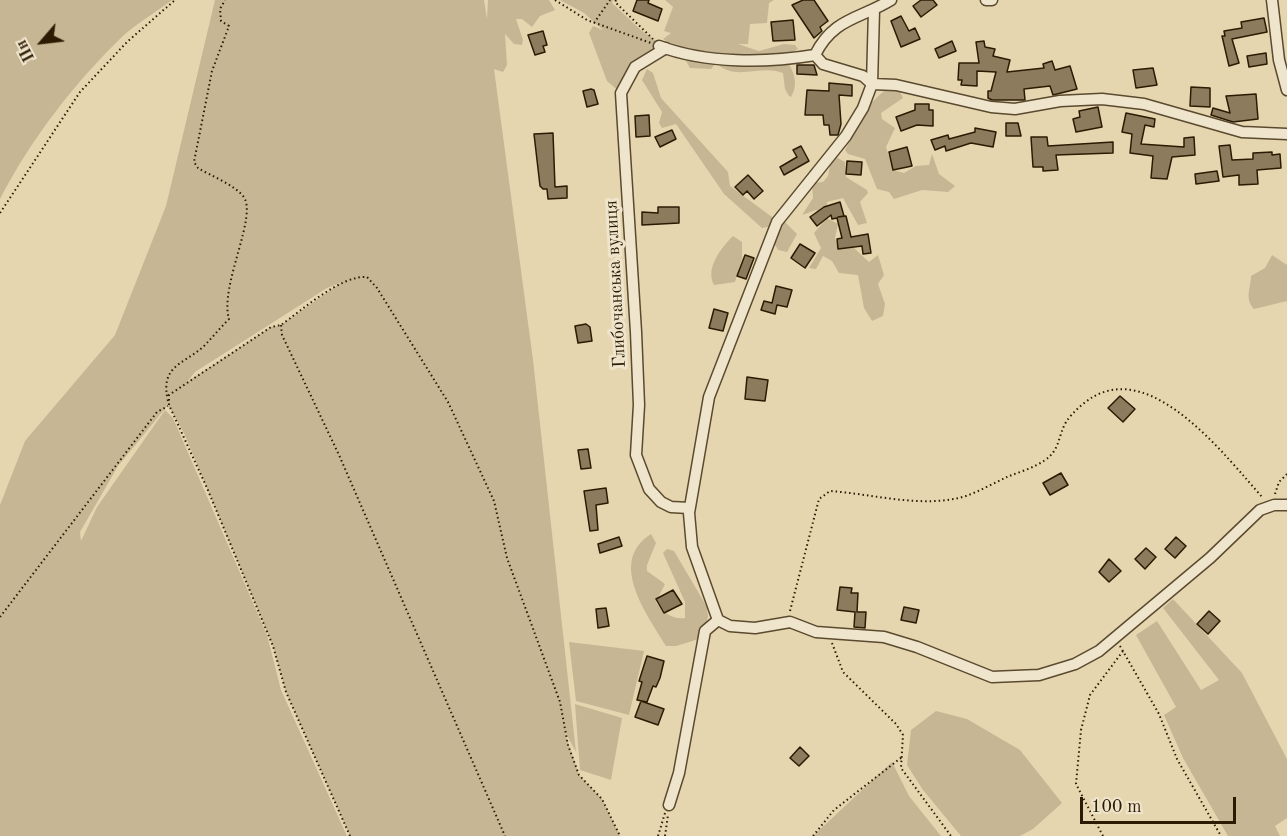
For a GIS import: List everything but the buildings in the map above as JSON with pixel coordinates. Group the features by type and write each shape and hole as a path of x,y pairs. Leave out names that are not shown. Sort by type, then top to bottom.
{"street":[{"path":"815,55 823,38 842,24 891,0"},
{"path":"986,0 992,0"},
{"path":"1272,0 1279,60 1287,90"},
{"path":"874,10 872,84 863,108 846,136 777,222 709,398 689,508 692,547 718,620 730,626 755,628 787,622 816,632 884,638 917,646 992,677 1039,675 1075,664 1115,639 1210,558 1249,518 1271,506 1287,505"},
{"path":"662,47 730,59 786,60 815,55"},
{"name":"Глибочанська вулиця","path":"662,47 635,67 621,93 636,332 639,405 636,455 649,489 661,502 671,507 689,508"},
{"path":"815,55 822,64 862,76 872,84 896,85 991,106 1015,109 1060,100 1102,99 1133,102 1242,132 1287,134"},
{"path":"669,805 679,773 705,631 718,620"}],"path":[{"path":"0,213 80,92 127,42 175,0"},
{"path":"225,0 220,9 221,21 229,26 212,71 194,162 198,168 243,196 249,210 229,286 226,310 229,319 201,348 175,365 165,386 169,405 184,433 273,646 286,692 350,836"},
{"path":"555,0 594,23 662,47"},
{"path":"594,23 610,0"},
{"path":"616,0 615,2 662,47"},
{"path":"169,405 169,395 271,327 281,325 344,282 357,276 367,277 377,288 448,402 494,501 507,558 560,702 568,746 579,775 602,799 620,836"},
{"path":"281,325 282,335 339,455 505,836"},
{"path":"787,622 819,499 830,491 939,500 966,496 1044,461 1056,452 1066,422 1078,409 1093,397 1117,388 1142,391 1162,401 1190,421 1271,506 1279,482 1287,474"},
{"path":"0,616 158,412 169,405"},
{"path":"834,634 831,646 843,672 896,724 903,735 902,768 908,780 951,836"},
{"path":"1115,639 1159,714 1177,759 1221,836"},
{"path":"1103,836 1076,784 1081,730 1090,695 1123,651"},
{"path":"813,836 834,810 902,757"},
{"path":"658,836 669,805"},
{"path":"665,836 669,805"}],"shaded area":[{"path":"0,0 172,0 124,35 88,72 40,133 0,199"},
{"path":"215,0 484,0 487,19 488,0 549,0 555,10 540,16 532,27 522,19 516,19 523,40 522,45 514,44 505,34 507,65 503,72 494,69 533,360 576,752 564,730 579,775 602,799 620,836 350,836 286,692 273,646 184,433 168,405 118,466 80,532 81,541 97,507 165,410 173,418 267,635 281,690 347,836 0,836 0,505 25,441 115,335 166,206","holes":["342,282 281,325 271,327 187,382 195,372 327,288"]},
{"path":"560,0 613,0 612,3 642,31 666,48 635,67 621,93 607,81 589,33 593,26 603,30 584,13"},
{"path":"665,0 774,0 769,3 767,23 750,24 748,44 738,44 759,51 784,44 795,45 798,49 788,55 772,58 721,54 672,43 663,39 671,33 664,31 673,7"},
{"path":"685,59 786,60 794,78 795,87 791,97 785,89 783,73 765,70 732,71 716,63 711,69 690,68"},
{"path":"647,69 653,73 661,98 728,172 730,186 772,217 773,226 762,228 724,194 676,124 662,128 659,123 662,112 642,80"},
{"path":"898,88 903,98 881,113 882,119 895,128 886,147 893,170 904,173 916,166 929,165 932,154 939,174 955,186 948,192 922,190 894,199 889,192 877,189 865,159 848,154 845,150 870,104 885,90"},
{"path":"836,157 845,162 846,177 867,190 868,193 860,202 867,223 858,225 843,198 827,202 827,215 816,210 802,215 813,198 812,183 823,182 828,176 831,160"},
{"path":"827,218 838,224 835,238 838,249 854,248 869,262 878,255 884,275 878,284 885,304 883,316 872,321 864,308 858,275 839,273 832,261 823,256 816,269 809,268 821,248 814,233"},
{"path":"784,221 797,234 787,252 778,250 774,243 777,222"},
{"path":"733,236 742,242 742,258 735,282 714,285 711,272 713,265 719,252"},
{"path":"1272,255 1287,265 1287,301 1254,309 1249,301 1251,276 1265,268"},
{"path":"651,534 656,543 647,565 647,571 665,584 656,602 668,614 676,618 685,618 685,602 663,553 667,549 674,551 707,607 708,617 702,638 676,646 666,646 641,604 631,573 632,559 638,546"},
{"path":"1173,599 1242,673 1287,759 1287,818 1275,826 1280,836 1228,836 1183,758 1164,715 1176,707 1136,635 1157,621 1201,690 1219,680 1163,608"},
{"path":"569,642 644,651 629,715 576,701"},
{"path":"575,704 622,718 611,780 580,770"},
{"path":"936,711 967,719 1020,750 1062,803 1033,829 1020,836 961,836 923,790 907,765 911,730"},
{"path":"892,762 909,796 941,836 813,836"}]}
